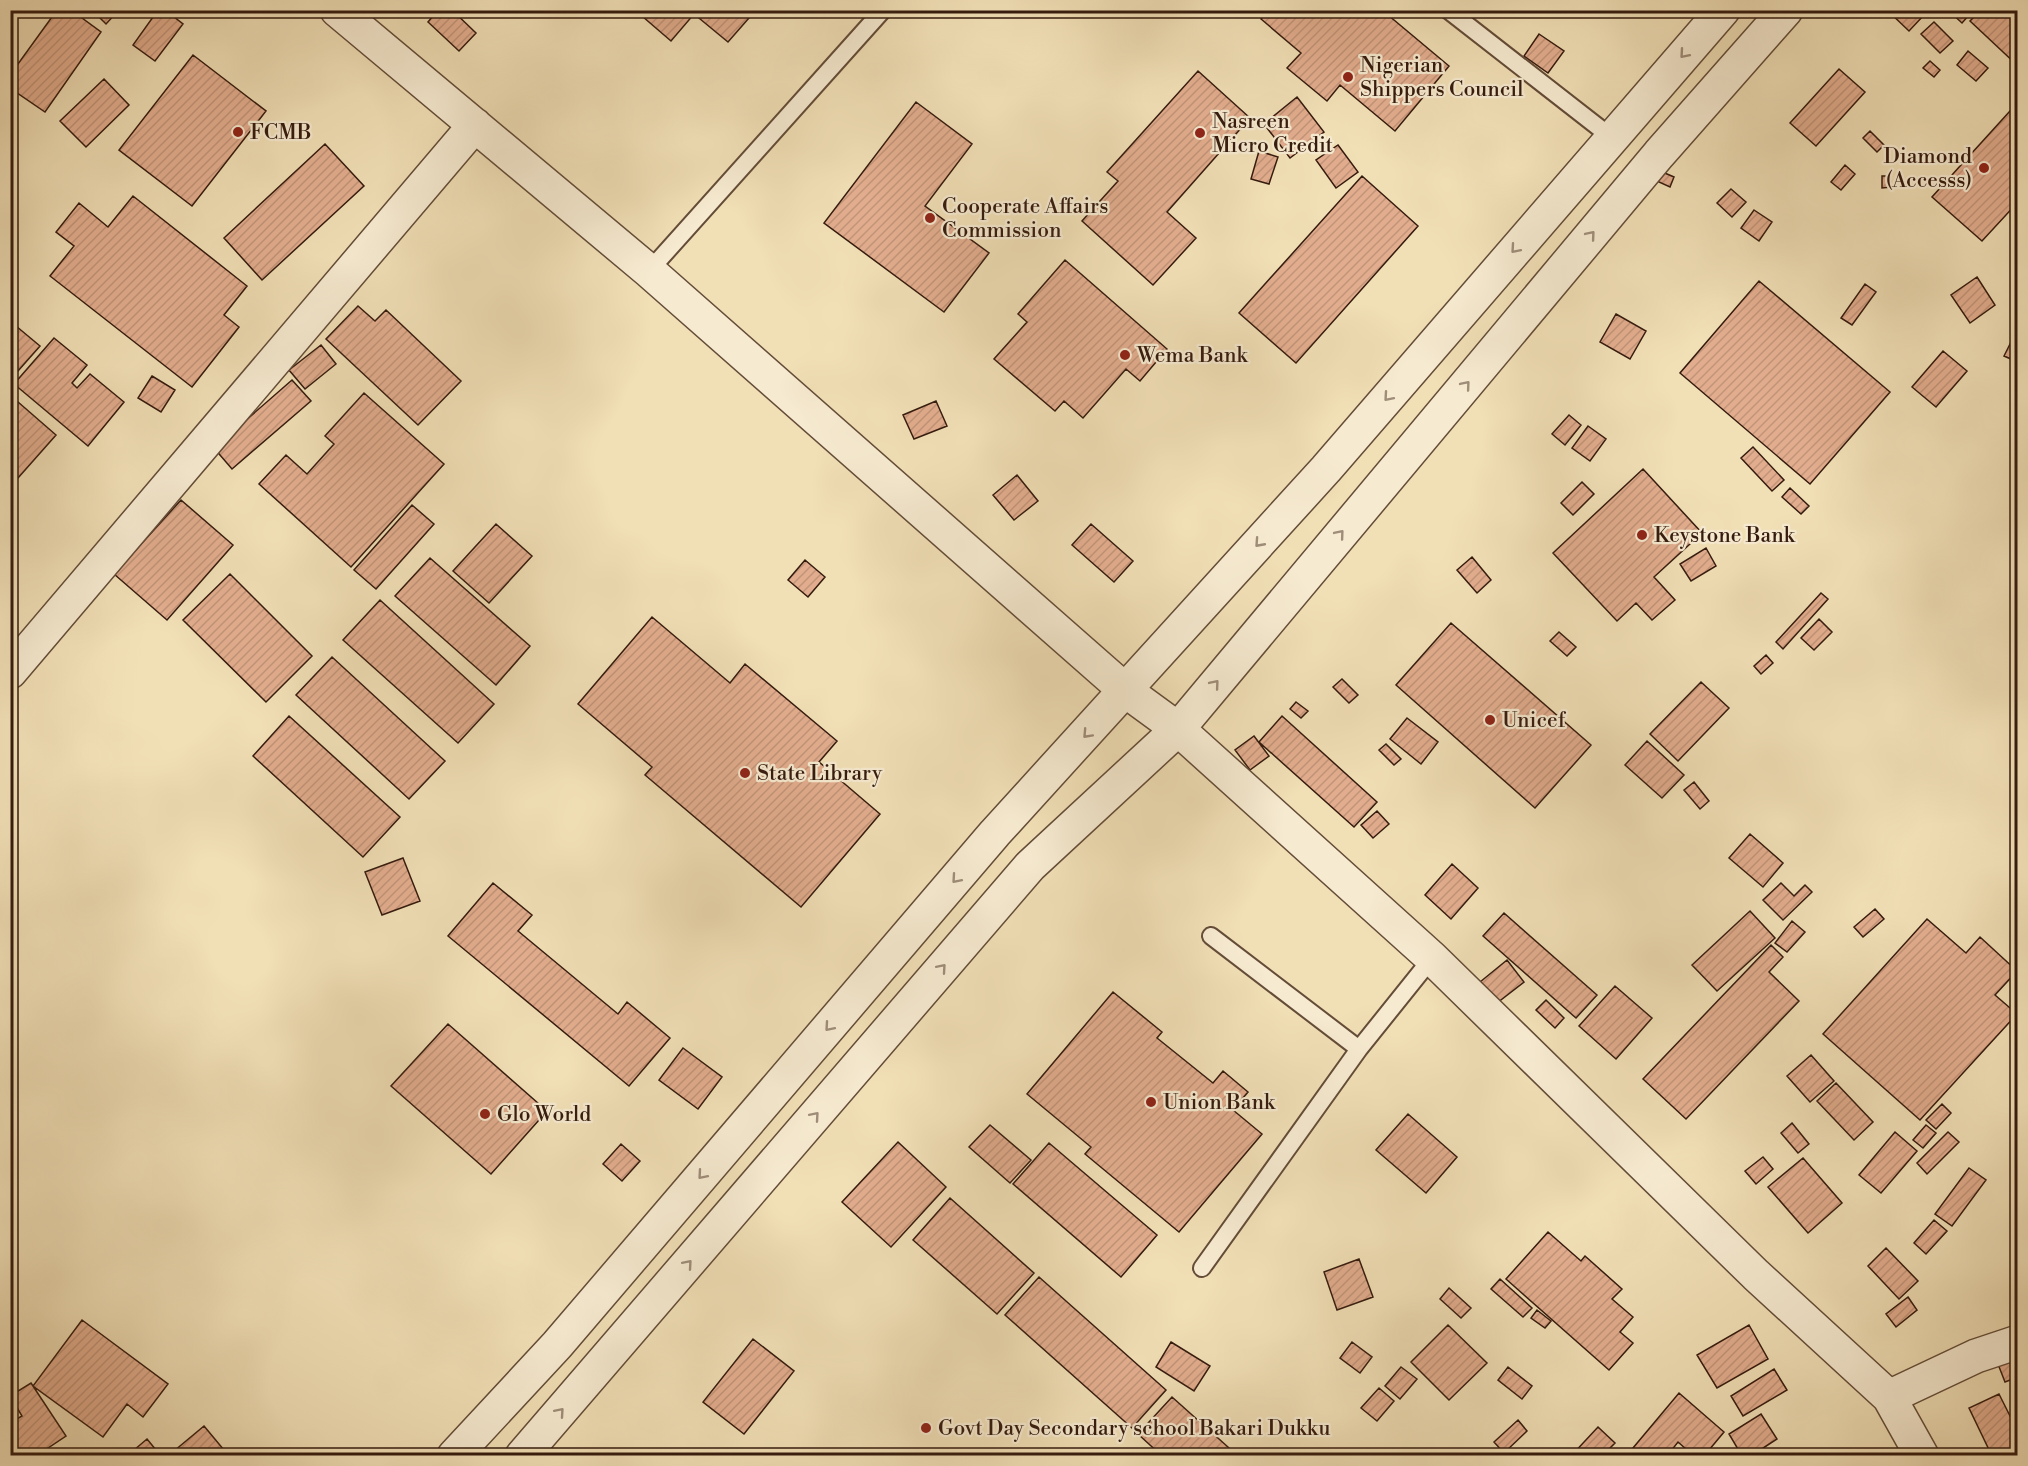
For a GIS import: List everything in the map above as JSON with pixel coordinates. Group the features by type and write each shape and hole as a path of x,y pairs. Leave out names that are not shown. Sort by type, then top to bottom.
{"street":[{"path":"337,10 649,271 1126,691 1178,729 1432,958 1756,1275 1889,1397 1922,1455"},
{"path":"454,1455 557,1345 995,834 1326,469 1723,10"},
{"path":"522,1455 1030,866 1178,729 1651,164 1786,10"},
{"path":"10,672 475,125"},
{"path":"1889,1397 1976,1356 2018,1342"}],"lane":[{"path":"649,271 883,10"},
{"path":"1448,10 1611,137"},
{"path":"1211,936 1359,1049"},
{"path":"1202,1268 1359,1049 1432,958"}],"building":[{"path":"57,10 71,10 101,32 45,112 10,88 10,75"},
{"path":"92,10 119,10 106,24"},
{"path":"158,10 165,10 183,24 155,61 133,45"},
{"path":"438,10 452,10 476,33 459,51 428,22"},
{"path":"635,10 756,10 728,42 694,14 671,41"},
{"path":"1268,10 1382,10 1449,66 1395,131 1340,85 1327,101 1287,68 1301,53 1261,19"},
{"path":"1919,10 1924,15 1909,31 1888,11"},
{"path":"1948,10 1963,10 1969,15 1962,23"},
{"path":"1981,10 2018,10 2018,66 1970,21"},
{"path":"1934,22 1953,41 1940,53 1921,34"},
{"path":"1539,34 1564,51 1548,73 1524,56"},
{"path":"1968,51 1988,68 1976,81 1957,65"},
{"path":"193,55 266,111 192,206 119,150"},
{"path":"1930,61 1940,70 1934,77 1923,68"},
{"path":"1839,69 1865,92 1816,146 1790,123"},
{"path":"1198,71 1250,118 1167,212 1196,238 1153,285 1082,221 1118,181 1107,172"},
{"path":"104,79 129,105 86,147 60,121"},
{"path":"1297,97 1324,132 1290,158 1264,124"},
{"path":"916,102 972,144 925,206 989,253 944,312 824,223"},
{"path":"2010,111 2018,117 2018,202 1982,241 1932,197"},
{"path":"1870,131 1884,145 1877,152 1863,138"},
{"path":"325,144 364,186 262,280 224,238"},
{"path":"1338,145 1358,172 1336,188 1316,160"},
{"path":"1259,151 1278,157 1269,184 1251,179"},
{"path":"1845,165 1855,174 1841,190 1831,182"},
{"path":"1653,168 1674,177 1670,187 1648,177"},
{"path":"1362,176 1418,226 1296,363 1239,313"},
{"path":"1882,176 1890,176 1891,187 1882,188"},
{"path":"1731,189 1746,202 1732,217 1717,203"},
{"path":"133,196 247,286 224,315 239,327 192,387 50,276 74,246 56,232 79,203 108,227"},
{"path":"1754,210 1772,222 1759,241 1741,228"},
{"path":"1065,260 1167,349 1140,381 1126,369 1083,418 1064,401 1055,411 994,359 1027,322 1018,314"},
{"path":"1977,277 1995,305 1970,323 1951,295"},
{"path":"1759,281 1890,392 1810,484 1680,373"},
{"path":"1865,284 1876,292 1852,325 1841,318"},
{"path":"358,306 375,321 386,310 461,381 418,425 326,339"},
{"path":"1616,314 1646,331 1630,359 1600,342"},
{"path":"10,321 40,346 10,380"},
{"path":"2018,328 2018,362 2004,356"},
{"path":"54,338 87,365 72,383 77,388 90,374 124,402 88,446 14,384"},
{"path":"321,345 336,364 305,389 289,370"},
{"path":"1943,351 1967,371 1936,407 1912,387"},
{"path":"152,376 175,390 161,412 138,398"},
{"path":"292,380 311,401 232,469 214,448"},
{"path":"364,393 444,464 351,567 259,484 286,455 307,474 334,444 325,436"},
{"path":"10,395 56,435 10,487"},
{"path":"936,401 947,426 914,439 903,415"},
{"path":"1569,415 1581,425 1565,445 1552,434"},
{"path":"1588,426 1606,439 1590,461 1572,448"},
{"path":"1753,447 1784,480 1772,491 1741,458"},
{"path":"1643,469 1702,533 1654,577 1675,600 1652,620 1636,603 1617,621 1553,553"},
{"path":"1017,475 1038,501 1014,520 993,495"},
{"path":"1582,482 1594,494 1573,515 1561,503"},
{"path":"1790,488 1809,506 1801,514 1782,497"},
{"path":"181,500 233,545 167,620 114,574"},
{"path":"412,505 434,524 376,589 354,570"},
{"path":"496,524 532,556 489,603 453,571"},
{"path":"1091,524 1133,561 1114,582 1072,545"},
{"path":"1706,548 1716,566 1691,581 1680,564"},
{"path":"1472,557 1491,580 1477,593 1457,570"},
{"path":"430,558 530,646 496,685 395,596"},
{"path":"805,560 825,577 808,597 788,580"},
{"path":"230,574 312,656 266,702 183,620"},
{"path":"1821,593 1828,599 1783,649 1776,642"},
{"path":"380,600 494,704 458,743 343,640"},
{"path":"652,617 730,683 745,664 837,741 819,762 880,814 801,907 645,775 652,767 578,704"},
{"path":"1819,619 1832,632 1814,650 1801,638"},
{"path":"1451,623 1591,745 1535,808 1396,685"},
{"path":"1559,632 1576,647 1567,656 1550,641"},
{"path":"1766,655 1773,663 1761,674 1754,666"},
{"path":"332,657 445,761 409,799 296,695"},
{"path":"1342,679 1358,695 1349,703 1333,687"},
{"path":"1701,682 1729,708 1678,761 1650,734"},
{"path":"1296,702 1308,711 1301,718 1290,709"},
{"path":"289,716 400,817 363,857 253,756"},
{"path":"1282,716 1377,802 1354,827 1259,742"},
{"path":"1407,718 1438,742 1421,764 1390,739"},
{"path":"1254,736 1269,756 1250,770 1235,750"},
{"path":"1647,741 1684,775 1662,798 1625,765"},
{"path":"1386,744 1401,759 1394,765 1379,750"},
{"path":"1694,782 1709,801 1700,809 1684,790"},
{"path":"1377,811 1389,824 1373,838 1361,825"},
{"path":"1750,834 1783,863 1763,887 1729,858"},
{"path":"403,858 420,901 382,915 365,872"},
{"path":"1452,864 1478,888 1451,919 1425,895"},
{"path":"493,883 532,915 518,931 618,1014 627,1002 670,1038 629,1086 448,936"},
{"path":"1781,883 1794,896 1805,885 1812,892 1783,920 1763,900"},
{"path":"1875,909 1884,919 1863,937 1854,927"},
{"path":"1750,911 1775,938 1717,991 1692,965"},
{"path":"1504,913 1597,995 1576,1018 1483,936"},
{"path":"1927,919 1966,953 1980,937 2017,971 1995,995 2017,1014 1920,1120 1823,1034"},
{"path":"1792,921 1805,932 1787,952 1775,943"},
{"path":"1771,945 1783,957 1769,972 1799,1001 1686,1119 1643,1079"},
{"path":"1507,960 1524,982 1497,1003 1480,982"},
{"path":"1615,986 1652,1018 1616,1059 1579,1026"},
{"path":"1113,992 1162,1032 1157,1038 1213,1083 1223,1071 1248,1092 1233,1110 1262,1134 1179,1232 1085,1154 1091,1147 1027,1094"},
{"path":"1546,1000 1564,1018 1555,1028 1536,1010"},
{"path":"448,1024 547,1111 491,1174 391,1086"},
{"path":"683,1048 722,1077 698,1109 659,1080"},
{"path":"1811,1055 1834,1081 1810,1102 1787,1076"},
{"path":"1836,1083 1873,1122 1854,1140 1817,1101"},
{"path":"1942,1104 1951,1113 1936,1129 1926,1120"},
{"path":"1408,1114 1457,1157 1426,1193 1376,1150"},
{"path":"1792,1123 1809,1144 1798,1153 1781,1133"},
{"path":"990,1125 1031,1160 1010,1183 969,1147"},
{"path":"1926,1125 1936,1133 1923,1148 1913,1140"},
{"path":"1895,1132 1917,1151 1881,1193 1859,1175"},
{"path":"1948,1132 1959,1142 1927,1174 1917,1163"},
{"path":"898,1142 946,1187 891,1247 842,1202"},
{"path":"1049,1143 1157,1235 1121,1277 1013,1184"},
{"path":"621,1144 640,1161 622,1181 603,1164"},
{"path":"1763,1157 1773,1169 1756,1184 1745,1171"},
{"path":"1803,1158 1842,1203 1808,1233 1768,1187"},
{"path":"1969,1168 1986,1180 1952,1226 1935,1214"},
{"path":"950,1198 1034,1273 997,1314 913,1240"},
{"path":"1934,1220 1947,1231 1926,1254 1914,1243"},
{"path":"1548,1232 1581,1261 1585,1256 1622,1289 1612,1299 1633,1317 1620,1332 1633,1343 1609,1370 1506,1279"},
{"path":"1886,1248 1918,1281 1899,1299 1868,1266"},
{"path":"1359,1259 1373,1297 1337,1310 1324,1272"},
{"path":"1039,1277 1166,1390 1132,1428 1005,1315"},
{"path":"1500,1279 1532,1308 1523,1317 1491,1289"},
{"path":"1449,1288 1471,1308 1461,1318 1440,1299"},
{"path":"1908,1297 1917,1310 1896,1327 1886,1314"},
{"path":"1537,1310 1551,1321 1545,1328 1531,1318"},
{"path":"82,1320 168,1384 143,1417 127,1404 103,1437 33,1386"},
{"path":"1448,1325 1487,1363 1449,1400 1411,1362"},
{"path":"1749,1325 1768,1359 1717,1388 1697,1355"},
{"path":"753,1339 794,1371 744,1434 703,1402"},
{"path":"1171,1342 1210,1366 1194,1391 1156,1367"},
{"path":"1352,1342 1372,1357 1360,1373 1340,1358"},
{"path":"2018,1351 2018,1377 2005,1382 1996,1359"},
{"path":"1401,1367 1417,1379 1400,1399 1385,1386"},
{"path":"1508,1367 1532,1386 1522,1399 1498,1380"},
{"path":"1774,1369 1787,1390 1743,1416 1731,1396"},
{"path":"31,1383 66,1436 36,1456 10,1456 10,1423 22,1416 10,1396"},
{"path":"1379,1388 1394,1401 1377,1421 1361,1408"},
{"path":"1679,1393 1724,1432 1704,1456 1694,1456 1678,1442 1667,1456 1642,1456 1633,1448"},
{"path":"1999,1394 2018,1432 2018,1456 1992,1456 1969,1408"},
{"path":"1172,1397 1238,1456 1162,1456 1138,1434"},
{"path":"1761,1414 1777,1439 1751,1456 1742,1456 1729,1434"},
{"path":"1518,1420 1527,1431 1504,1453 1494,1442"},
{"path":"204,1426 229,1456 168,1456"},
{"path":"1598,1427 1615,1443 1602,1456 1571,1456"},
{"path":"147,1439 161,1456 127,1456"}],"place":[{"name":"Nigerian Shippers Council","path":"1348,77"},
{"name":"FCMB","path":"238,132"},
{"name":"Nasreen Micro Credit","path":"1200,133"},
{"name":"Diamond (Accesss)","path":"1984,168"},
{"name":"Cooperate Affairs Commission","path":"930,218"},
{"name":"Wema Bank","path":"1125,355"},
{"name":"Keystone Bank","path":"1642,535"},
{"name":"Unicef","path":"1490,720"},
{"name":"State Library","path":"745,773"},
{"name":"Union Bank","path":"1151,1102"},
{"name":"Glo World","path":"485,1114"},
{"name":"Govt Day Secondary school Bakari Dukku","path":"926,1428"}]}
